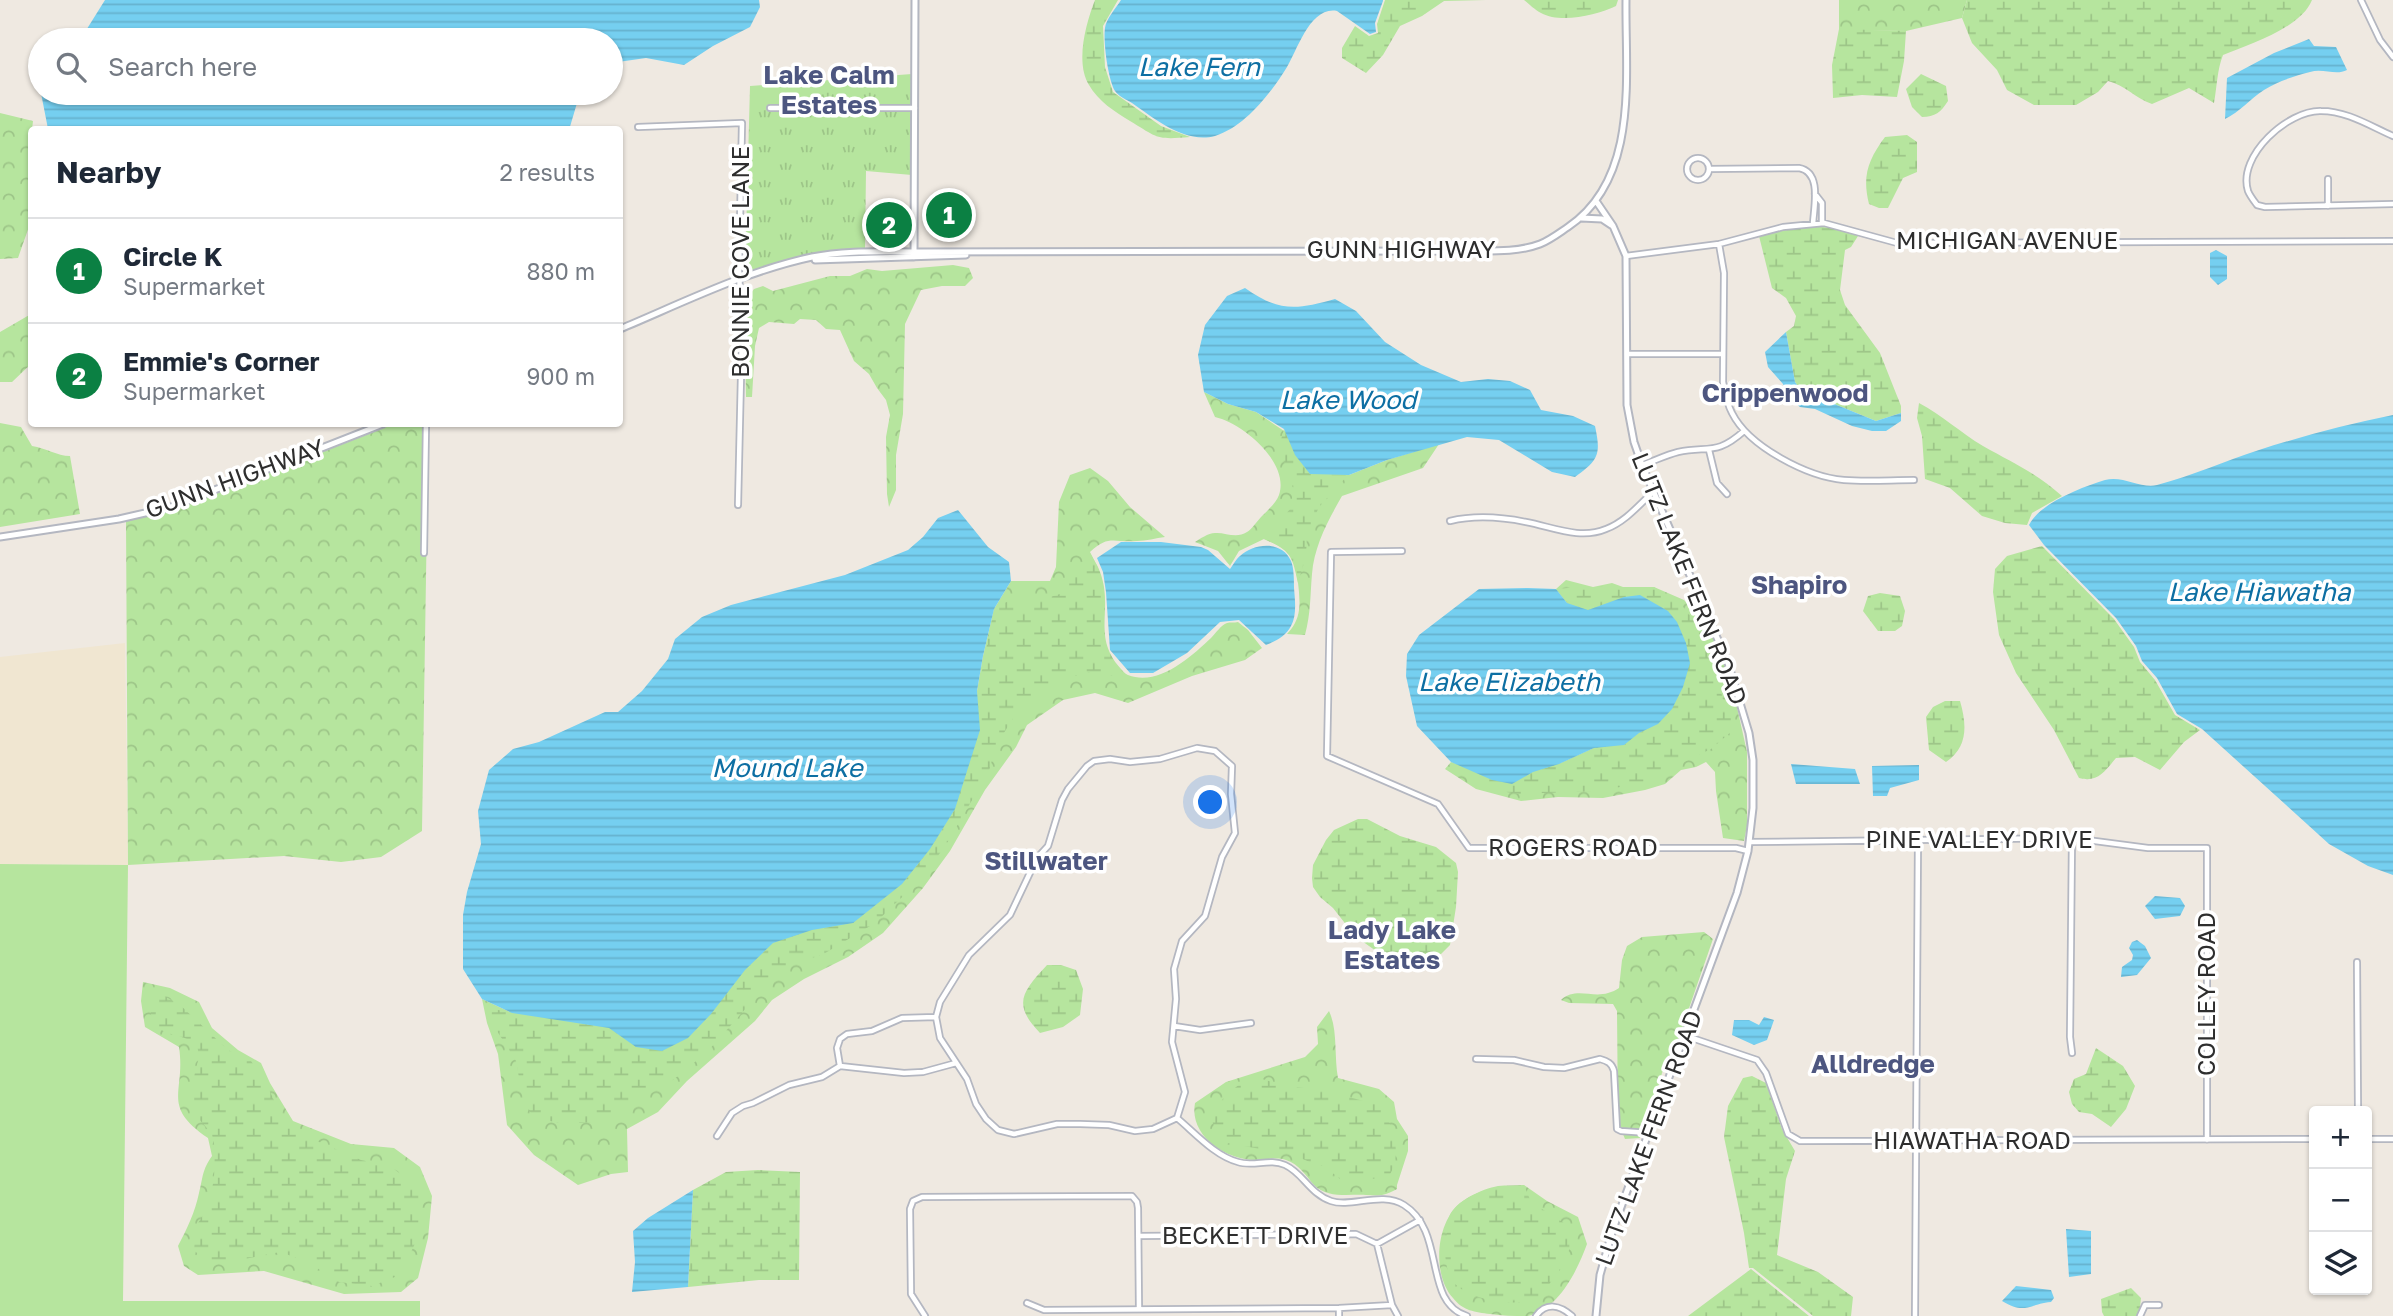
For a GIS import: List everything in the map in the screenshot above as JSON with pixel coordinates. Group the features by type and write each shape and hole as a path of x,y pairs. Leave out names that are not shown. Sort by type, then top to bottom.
{"main road":[{"path":"915,0 915,254"},
{"name":"GUNN HIGHWAY","path":"623,328 739,281 797,262 915,254 1504,250 1541,244 1581,218 1596,201 1612,173 1621,145 1624,118 1626,0"},
{"name":"LUTZ LAKE FERN ROAD","path":"1596,201 1613,226 1626,256 1627,405 1634,442 1728,663 1746,722 1753,775 1748,851 1737,893 1606,1252 1600,1275 1596,1316"},
{"path":"1581,218 1602,219 1613,226"},
{"name":"GUNN HIGHWAY","path":"0,537 119,519 171,507 375,427"}],"street":[{"path":"2361,0 2380,40 2393,57"},
{"path":"770,108 915,107"},
{"path":"2393,136 2344,114 2320,110 2302,115 2270,134 2249,169 2247,190 2257,205 2265,207 2393,204"},
{"name":"BONNIE COVE LANE","path":"638,127 742,123 739,281 742,332 738,505"},
{"path":"1700,158 1706,162 1709,169 1707,175 1698,180 1689,175 1687,168 1693,159 1700,158"},
{"path":"1709,169 1804,168 1812,174 1813,223"},
{"path":"2328,179 2328,206"},
{"path":"1814,193 1822,203 1822,223"},
{"name":"MICHIGAN AVENUE","path":"1626,256 1719,244 1783,227 1813,223 1897,243 2393,241"},
{"path":"1719,244 1724,273 1723,382 1732,415 1744,430 1759,443 1792,463 1821,476 1845,480 1914,480"},
{"path":"1627,354 1723,354"},
{"path":"424,553 426,427"},
{"path":"1642,465 1672,454 1709,450 1730,443 1744,430"},
{"path":"1709,450 1717,483 1727,494"},
{"path":"1450,522 1475,517 1498,518 1590,534 1617,523 1632,513 1653,492"},
{"name":"ROGERS ROAD","path":"1402,551 1331,551 1327,756 1438,804 1469,848 1736,848 1748,851"},
{"path":"1197,748 1215,751 1232,766 1231,794 1235,833 1222,858 1205,916 1182,941 1174,969 1176,999 1172,1042 1185,1093 1177,1118 1153,1129 1135,1131 1109,1125 1080,1124 1057,1124 1014,1134 998,1130 976,1104 967,1079 940,1038 936,1017 940,1002 970,955 1010,915 1037,858 1048,846 1068,789 1087,766 1094,761 1110,759 1130,762 1160,759 1197,748"},
{"path":"1914,1316 1918,838"},
{"path":"2072,838 2072,1053"},
{"name":"PINE VALLEY DRIVE","path":"1749,842 2072,838 2148,848 2207,848"},
{"name":"COLLEY ROAD","path":"2207,848 2207,1140"},
{"path":"2357,962 2358,1106"},
{"path":"840,1066 837,1048 840,1040 847,1034 872,1031 902,1018 936,1017"},
{"path":"1174,1026 1200,1030 1251,1023"},
{"name":"HIAWATHA ROAD","path":"1686,1036 1757,1060 1766,1073 1788,1134 1800,1141 2309,1139"},
{"path":"1476,1059 1514,1060 1544,1067 1564,1068 1605,1060 1614,1071 1617,1129 1620,1132 1649,1133"},
{"path":"717,1136 732,1113 743,1106 789,1085 822,1077 840,1066 904,1073 923,1072 956,1063"},
{"path":"1177,1118 1222,1155 1240,1163 1268,1161 1286,1165 1313,1192 1333,1203 1380,1199 1404,1204 1420,1220 1431,1241 1443,1297 1458,1313 1467,1316"},
{"path":"2372,1139 2393,1139"},
{"path":"925,1316 911,1294 910,1209 913,1201 922,1197 1129,1196 1136,1199 1139,1309"},
{"path":"1377,1244 1420,1220"},
{"name":"BECKETT DRIVE","path":"1139,1236 1356,1234 1377,1244 1392,1305 1398,1316"},
{"path":"1027,1303 1044,1310 1339,1308 1392,1305"},
{"path":"2140,1316 2145,1305 2159,1306"},
{"path":"1536,1316 1544,1308 1552,1306 1565,1309 1572,1316"},
{"path":"1339,1308 1339,1316"}],"shaded area":[{"path":"125,643 128,865 0,864 0,657"}],"green space":[{"path":"1095,0 1118,0 1103,26 1105,67 1113,92 1161,126 1190,137 1163,138 1152,134 1113,110 1093,91 1085,76 1082,54 1085,31"},
{"path":"1385,0 1486,0 1444,1 1422,16 1400,26 1383,55 1366,73 1342,58 1342,48 1355,26 1369,36 1378,33 1377,24"},
{"path":"1524,0 1618,0 1616,6 1589,15 1558,18 1541,13"},
{"path":"1839,0 1967,0 1962,18 1906,31 1839,30"},
{"path":"1967,0 2312,0 2306,10 2286,27 2223,55 2214,103 2189,88 2152,104 2108,81 2098,92 2076,105 2034,105 2007,90 1997,70 1972,43 1962,18"},
{"path":"1839,29 1906,31 1897,97 1862,95 1833,98 1832,65"},
{"path":"912,74 912,105 767,106 767,111 912,110 912,175 866,171 865,250 830,252 745,275 750,86"},
{"path":"1921,74 1946,86 1948,101 1937,113 1927,117 1922,117 1912,107 1906,89"},
{"path":"0,113 33,121 32,126 28,126 28,230 18,258 0,259"},
{"path":"1907,135 1917,142 1917,172 1903,178 1888,208 1869,204 1866,185 1874,153 1885,137"},
{"path":"1812,226 1833,228 1858,236 1851,247 1845,250 1840,290 1845,305 1880,353 1901,406 1901,413 1876,421 1827,401 1807,399 1795,382 1786,332 1794,326 1796,316 1786,298 1772,288 1759,236"},
{"path":"953,265 969,268 973,278 965,286 921,290 905,324 903,414 896,455 896,490 889,507 886,437 890,415 886,400 869,374 854,361 840,330 826,329 816,320 800,319 794,324 769,322 759,328 755,346 752,397 746,397 742,315 747,298 754,289 763,286 773,291 830,276 850,276 867,269 882,271"},
{"path":"28,316 28,367 12,382 0,382 0,332"},
{"path":"1204,392 1228,404 1256,412 1349,475 1439,444 1423,468 1342,496 1327,524 1316,554 1305,635 1287,634 1298,617 1299,598 1295,567 1285,551 1264,539 1239,551 1230,566 1218,551 1195,542 1212,533 1235,535 1247,532 1276,501 1281,482 1271,457 1238,427 1215,417"},
{"path":"1919,403 1983,446 2033,474 2062,496 2032,513 2027,525 2005,523 1982,516 1950,488 1925,479 1922,436 1917,418"},
{"path":"0,423 21,427 32,446 70,456 80,514 0,527"},
{"path":"386,427 423,427 428,451 422,831 381,857 341,862 284,856 128,865 126,521 200,500"},
{"path":"1284,429 1295,455 1310,474 1348,475 1319,507 1307,534 1306,556 1298,583 1289,555 1264,539 1291,508 1293,488 1279,447"},
{"path":"1090,468 1108,481 1130,507 1165,537 1140,541 1107,541 1090,552 1103,587 1107,650 1118,669 1139,678 1162,674 1184,661 1228,623 1238,622 1262,648 1245,660 1192,676 1128,703 1095,693 1063,700 1027,725 950,851 923,888 883,933 848,957 804,979 772,1000 755,1021 687,1081 658,1112 627,1129 628,1172 611,1174 578,1185 534,1155 507,1125 498,1054 482,999 512,1013 573,1021 980,730 977,691 994,609 1011,581 1050,581 1056,567 1059,502 1070,475"},
{"path":"2042,546 2114,619 2175,715 2200,730 2184,742 2160,770 2135,757 2116,758 2096,777 2079,778 2054,730 2016,673 1999,635 1993,592 1995,569 2007,556"},
{"path":"1090,553 1104,586 1104,625 1108,649 1127,675 1090,672 1066,678 1013,718 996,746 989,771 947,843 923,877 875,923 822,955 798,962 772,979 707,1052 673,1080 604,1121 567,1124 533,1118 522,1094 516,1061 497,1031 491,1017 492,1009 609,1028 636,1047 711,1014 745,970 773,943 812,930 853,923 902,884 930,849 955,809 994,609 1008,601 1037,601 1060,594"},
{"path":"1566,580 1593,587 1612,583 1623,587 1654,587 1684,600 1706,622 1734,694 1747,752 1747,826 1744,841 1723,838 1715,772 1706,762 1681,770 1665,784 1645,790 1603,798 1558,797 1521,801 1476,789 1445,769 1451,762 1469,769 1561,763 1594,748 1567,603 1556,589"},
{"path":"1654,587 1680,603 1710,640 1719,662 1720,688 1726,711 1739,725 1711,749 1673,767 1653,781 1598,791 1519,794 1494,790 1477,782 1451,762 1512,784 1533,772 1594,748 1624,745 1639,733 1658,724 1668,611 1656,605 1604,605 1588,610 1567,603 1556,589"},
{"path":"1880,593 1900,596 1905,611 1902,626 1895,631 1878,631 1863,611 1868,596"},
{"path":"1945,701 1960,701 1964,719 1962,742 1946,762 1929,750 1926,717 1933,707"},
{"path":"1358,819 1367,819 1400,836 1436,847 1456,863 1456,907 1450,945 1441,954 1412,957 1376,951 1355,936 1313,887 1313,865 1326,840 1334,830"},
{"path":"0,864 128,865 123,1301 420,1301 420,1316 0,1316"},
{"path":"1704,932 1713,939 1678,1040 1662,1073 1648,1124 1640,1138 1625,1139 1618,1122 1617,1011 1613,1004 1569,1003 1561,1000 1572,994 1602,994 1619,988 1622,960 1627,946 1642,937"},
{"path":"1047,965 1061,965 1076,970 1083,989 1080,1015 1063,1027 1040,1033 1031,1023 1023,1006 1026,991"},
{"path":"143,982 170,988 199,1002 212,1028 238,1050 261,1063 293,1121 351,1144 394,1148 420,1167 432,1196 428,1238 418,1278 401,1292 344,1294 264,1271 198,1275 184,1266 178,1246 193,1214 205,1170 212,1156 208,1138 193,1127 180,1107 179,1047 145,1027 141,1001"},
{"path":"162,995 179,1004 228,1050 251,1061 265,1081 284,1122 303,1135 361,1160 390,1166 419,1188 421,1231 400,1275 372,1286 339,1282 306,1261 280,1252 234,1261 203,1262 194,1249 196,1226 209,1206 215,1149 212,1134 198,1118 190,1092 199,1057 197,1044 165,1032 154,1023 150,1003"},
{"path":"1329,1011 1334,1026 1338,1078 1379,1089 1394,1102 1397,1119 1408,1136 1408,1151 1397,1189 1384,1195 1339,1195 1326,1192 1314,1185 1299,1167 1286,1160 1243,1159 1221,1150 1203,1135 1197,1125 1195,1103 1226,1082 1305,1057 1318,1044 1317,1027"},
{"path":"2096,1048 2123,1066 2135,1086 2126,1109 2111,1127 2092,1114 2079,1112 2072,1104 2069,1092 2074,1079 2086,1074"},
{"path":"1752,1076 1766,1083 1782,1129 1795,1151 1786,1179 1777,1255 1818,1272 1853,1297 1851,1316 1813,1316 1753,1268 1749,1268 1724,1137 1728,1106 1743,1078"},
{"path":"1247,1078 1259,1078 1289,1087 1319,1089 1382,1106 1393,1132 1396,1150 1389,1176 1359,1181 1340,1179 1324,1166 1282,1150 1227,1143 1217,1133 1211,1118 1224,1097"},
{"path":"726,1172 800,1172 799,1280 759,1280 688,1287 693,1190"},
{"path":"1524,1185 1578,1217 1587,1244 1578,1266 1558,1297 1539,1312 1528,1316 1504,1316 1465,1308 1453,1298 1441,1275 1440,1247 1447,1220 1454,1209 1477,1193"},
{"path":"1524,1185 1531,1202 1567,1225 1569,1250 1565,1262 1542,1295 1532,1300 1494,1301 1468,1293 1458,1287 1448,1270 1445,1248 1447,1224 1452,1211 1463,1201 1484,1190 1498,1186"},
{"path":"1751,1269 1809,1316 1688,1316"},
{"path":"2131,1288 2141,1298 2139,1316 2104,1316 2101,1299"}],"water":[{"path":"105,0 759,0 760,7 750,27 684,65 646,58 623,61 623,28 88,28"},
{"name":"Lake Fern","path":"1121,0 1383,1 1375,23 1376,32 1370,34 1337,11 1319,15 1306,31 1281,77 1256,108 1226,132 1204,138 1171,129 1115,91 1108,69 1105,28"},
{"path":"2309,39 2314,46 2336,47 2347,70 2315,71 2281,81 2225,119 2227,78 2274,53"},
{"path":"43,105 576,105 570,126 47,126"},
{"path":"2216,250 2227,256 2227,279 2218,285 2210,277 2210,253"},
{"name":"Lake Wood","path":"1245,288 1268,301 1288,307 1335,299 1356,311 1385,342 1421,365 1461,382 1488,379 1510,381 1530,390 1541,410 1573,416 1595,426 1598,443 1596,456 1589,466 1575,477 1552,472 1499,440 1467,437 1387,460 1349,475 1310,474 1295,455 1284,429 1256,412 1228,404 1204,392 1198,355 1205,325 1227,296"},
{"path":"1786,332 1795,382 1807,399 1827,401 1876,421 1901,413 1901,421 1886,431 1872,431 1852,426 1815,409 1800,407 1790,399 1783,384 1768,367 1765,352"},
{"name":"Lake Hiawatha","path":"2393,415 2393,875 2368,866 2329,844 2202,729 2177,714 2157,678 2142,661 2136,646 2116,618 2044,545 2029,525 2034,517 2052,503 2105,480 2118,479 2157,485 2292,440"},
{"name":"Mound Lake","path":"958,510 988,547 1009,562 1011,581 994,609 977,691 980,730 955,809 930,849 902,884 853,923 812,930 773,943 745,970 711,1014 688,1038 662,1051 636,1047 609,1028 512,1013 482,999 463,969 463,915 481,844 478,811 489,770 513,749 539,742 605,712 618,712 642,691 668,659 675,639 702,617 731,605 845,575 908,550 938,518"},
{"path":"1121,542 1161,542 1201,547 1230,569 1239,557 1253,548 1275,547 1287,554 1291,561 1295,607 1291,626 1280,638 1266,645 1239,620 1220,622 1187,653 1153,673 1130,673 1110,650 1106,592 1103,572 1097,558"},
{"name":"Lake Elizabeth","path":"1479,589 1556,589 1567,603 1588,610 1624,597 1640,595 1668,611 1677,622 1686,643 1690,663 1683,687 1672,709 1658,724 1639,733 1624,745 1594,748 1533,772 1512,784 1492,780 1451,762 1417,726 1406,676 1407,654 1419,635"},
{"path":"1791,764 1855,769 1860,784 1796,784"},
{"path":"1919,765 1919,780 1890,788 1887,796 1873,796 1872,766"},
{"path":"2155,896 2180,898 2185,906 2180,916 2155,919 2145,906"},
{"path":"2137,940 2145,946 2151,958 2137,975 2121,977 2122,967 2132,960 2133,955 2129,948 2132,942"},
{"path":"1764,1017 1774,1020 1767,1040 1754,1045 1732,1035 1734,1020 1749,1020 1759,1025"},
{"path":"693,1190 688,1287 632,1292 635,1262 633,1231 648,1218"},
{"path":"2066,1229 2091,1231 2091,1274 2069,1277"},
{"path":"2016,1286 2051,1290 2054,1298 2051,1302 2027,1308 2002,1301"}],"place":[{"name":"Circle K","path":"949,215"},
{"name":"Emmie's Corner","path":"889,225"}],"district":[{"name":"Lake Calm Estates","path":"829,90"},
{"name":"Crippenwood","path":"1785,393"},
{"name":"Shapiro","path":"1799,585"},
{"name":"Stillwater","path":"1046,861"},
{"name":"Lady Lake Estates","path":"1392,945"},
{"name":"Alldredge","path":"1873,1064"}]}
